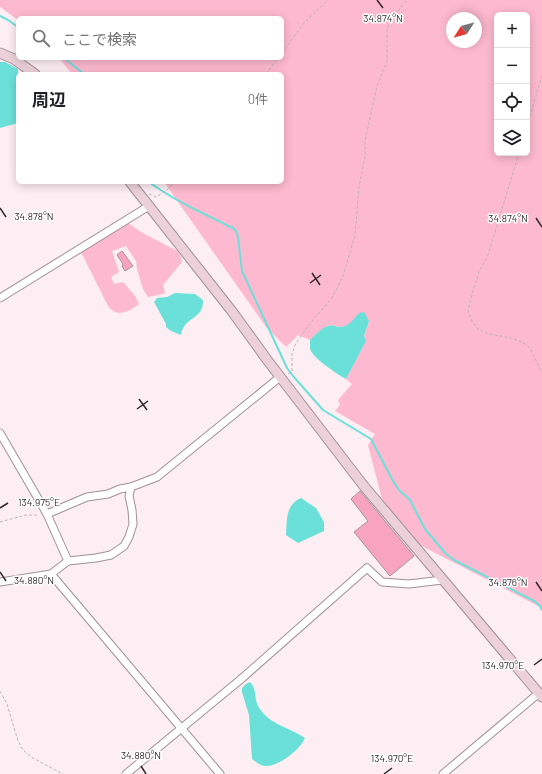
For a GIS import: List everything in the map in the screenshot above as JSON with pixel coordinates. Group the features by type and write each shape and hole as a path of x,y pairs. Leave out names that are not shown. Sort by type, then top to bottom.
{"street":[{"path":"0,52 14,59 32,72"},
{"path":"132,184 284,376 363,485 540,695 443,774"},
{"path":"0,298 149,206"},
{"path":"47,514 87,497 108,494 157,477 284,376"},
{"path":"0,433 47,514 68,561"},
{"path":"0,582 51,574 68,561 111,555 124,546 129,537 133,524 129,496 131,487"},
{"path":"126,774 240,680 367,568 382,582 409,584 442,580"},
{"path":"51,574 220,774"}],"path":[{"path":"284,50 304,23 328,0"},
{"path":"284,376 292,371 292,354 296,343 312,321 332,298 345,269 355,235 359,187 365,157 365,141 377,86 387,61 387,30 390,21 407,0"},
{"path":"268,72 276,60"},
{"path":"529,120 542,76"},
{"path":"518,156 488,255 479,272 468,311 472,321 478,329 489,334 511,338 524,343 530,348 542,372"},
{"path":"161,195 172,184"},
{"path":"0,522 26,515 47,514"},
{"path":"0,691 7,704 18,741 23,750 31,757 63,774"}],"shaded area":[{"path":"0,0 542,0 542,608 410,540 382,499 368,445 375,434 335,411 340,405 338,400 352,384 346,379 366,341 364,336 369,321 359,313 350,324 341,327 330,325 325,327 310,340 298,335 286,347 266,327 165,184 284,184 284,72 70,72 61,60 284,60 284,16 16,16 16,19 0,7"},
{"path":"128,223 141,232 177,251 182,262 163,285 165,293 148,297 143,289 136,261 126,246 112,251 119,272 111,277 114,284 123,282 135,296 139,304 127,311 119,313 115,312 108,306 81,252"}],"water":[{"path":"0,62 5,62 18,69 18,72 16,72 16,124 0,128"},
{"path":"175,293 195,294 203,300 200,311 186,324 181,335 166,327 166,324 154,302 157,298 167,297"},
{"path":"364,312 369,321 364,336 366,341 346,379 332,370 312,353 310,349 310,340 325,327 331,325 340,327 346,326 359,313"},
{"path":"301,498 316,508 324,522 324,531 298,543 286,535 289,509"},
{"path":"250,682 255,691 258,706 263,712 273,722 305,738 294,752 283,760 271,765 266,766 258,764 252,759 249,715 242,692 242,688"}],"building":[{"path":"122,251 133,266 125,271 122,266 123,264 117,255"},
{"path":"360,491 414,556 390,576 354,532 368,521 351,499"}],"waterway":[{"path":"0,16 16,26"},
{"path":"66,60 82,72"},
{"path":"152,184 179,201 233,228 236,231 242,271 287,368 323,410 371,439 393,481 399,490 410,500 425,529 446,554 454,560 534,601 542,610"}]}
